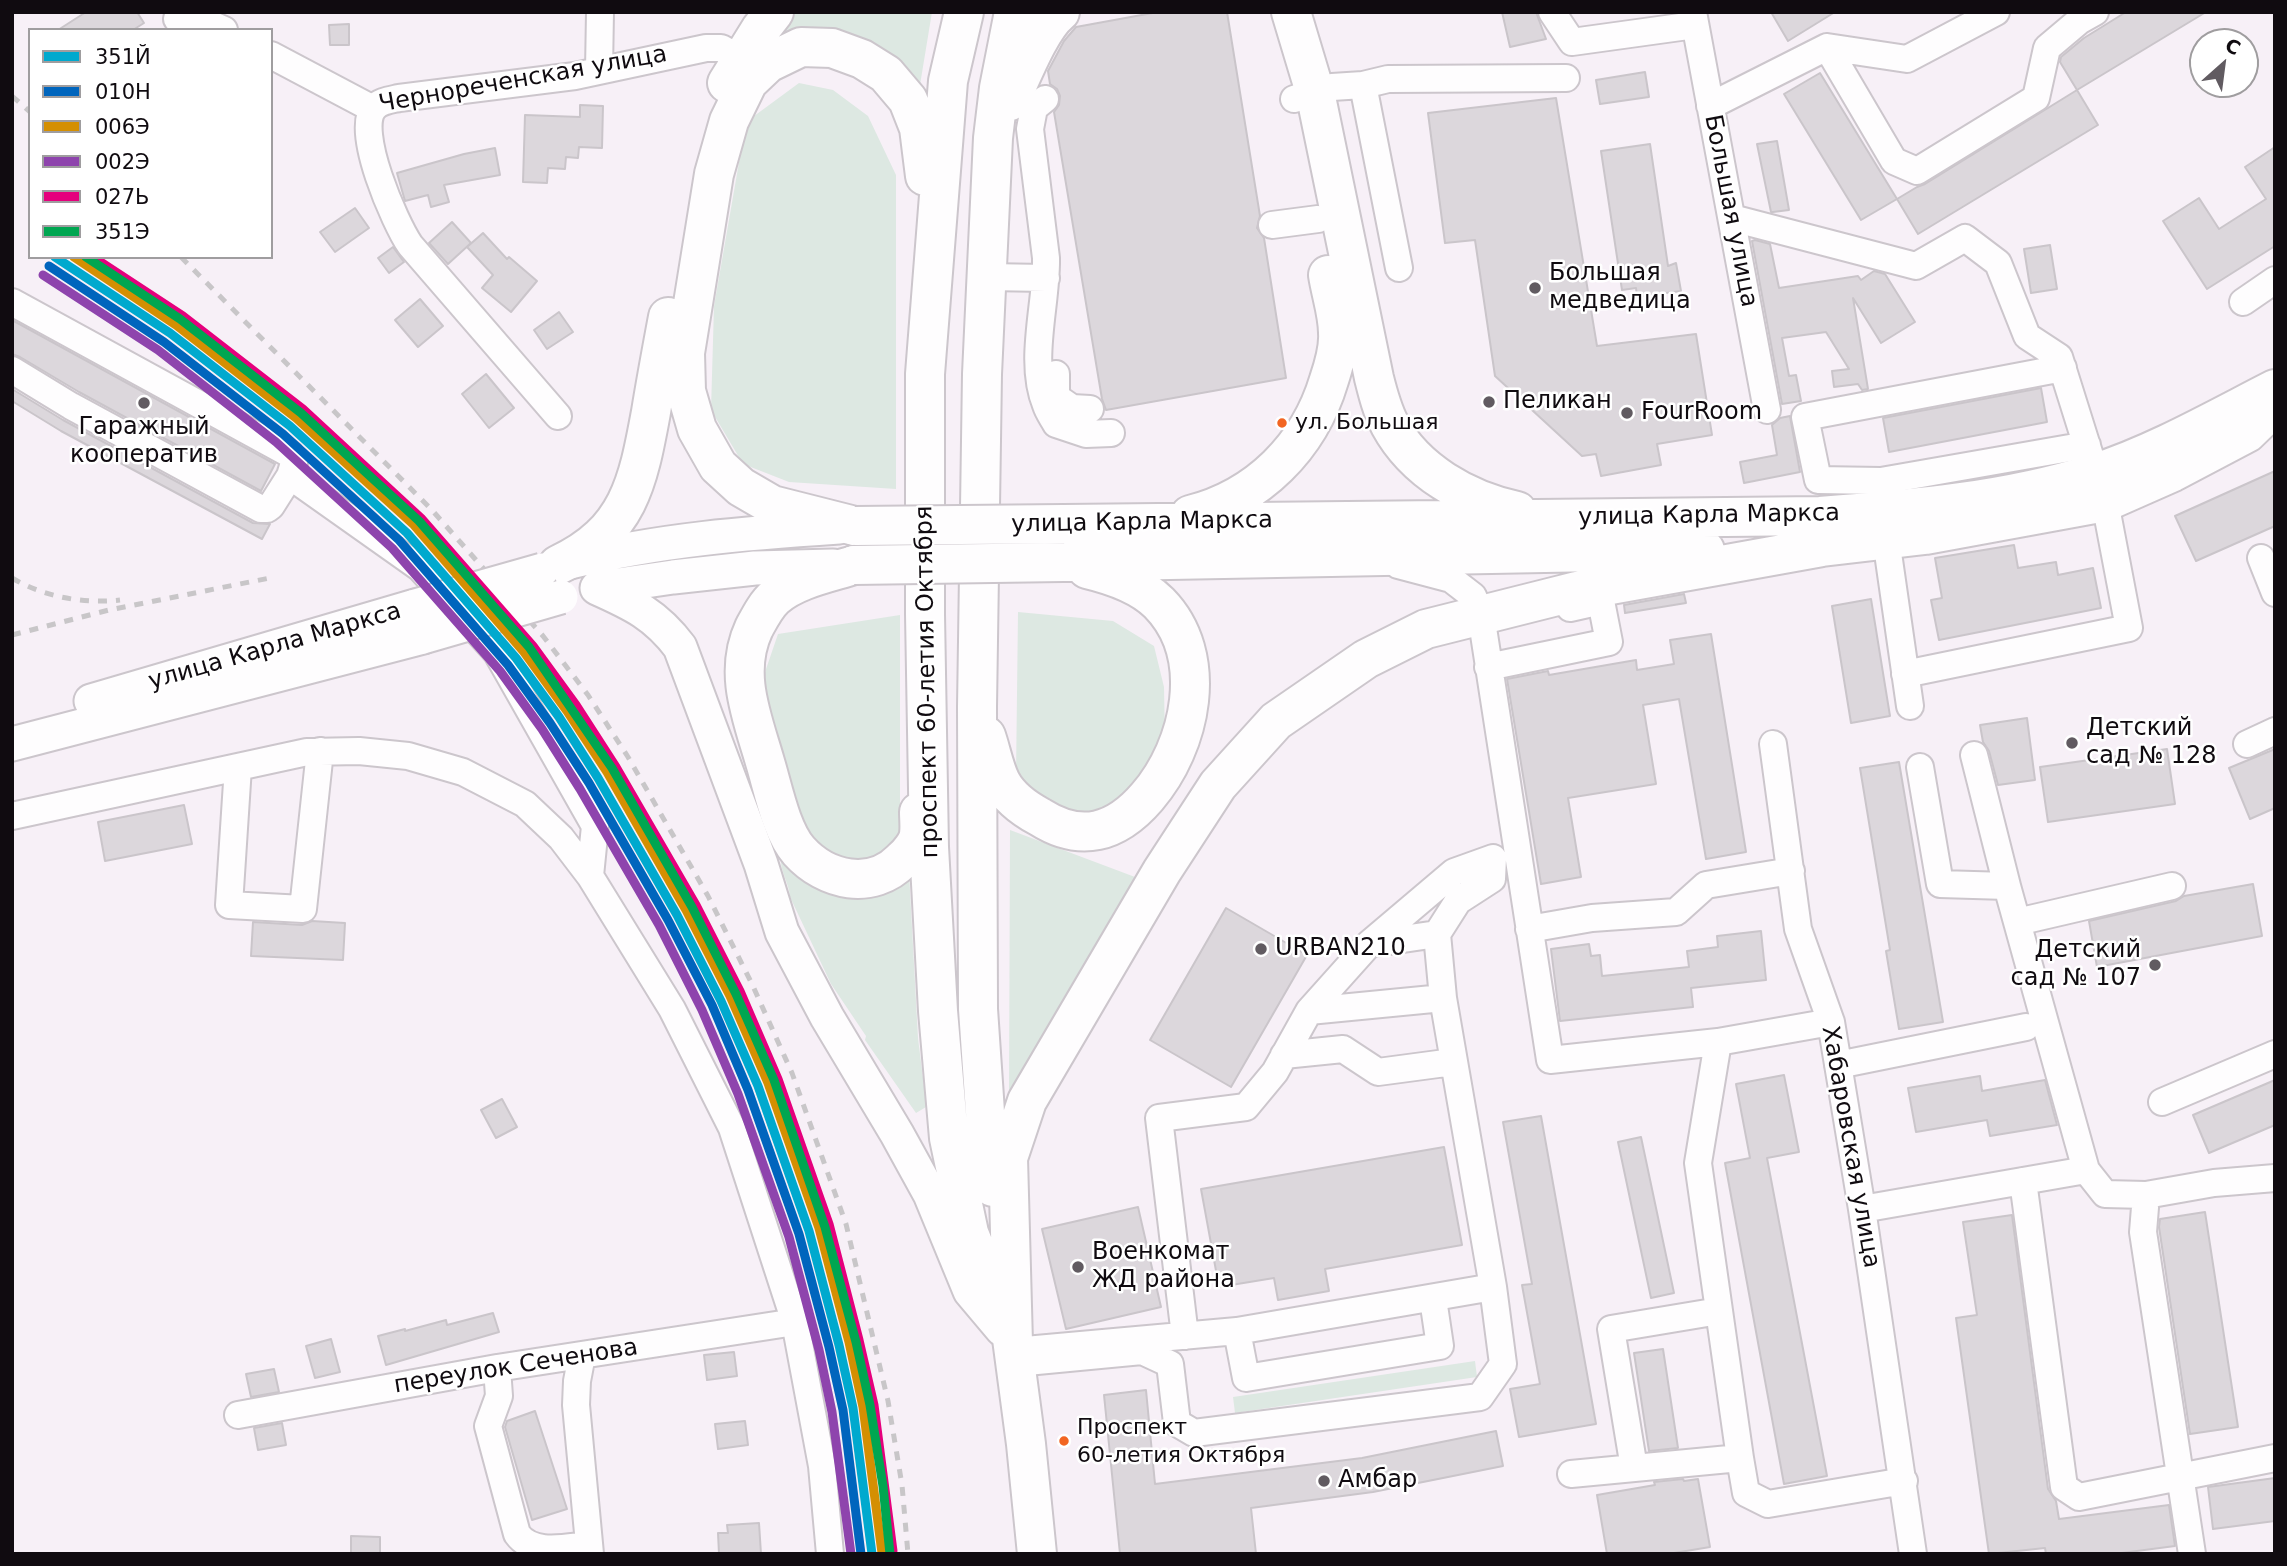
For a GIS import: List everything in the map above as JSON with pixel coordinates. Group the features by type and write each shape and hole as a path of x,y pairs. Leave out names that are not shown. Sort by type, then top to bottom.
{"highway":[{"path":"554,577 601,538 624,508 639,474 694,170 712,115 732,73 774,12"},
{"name":"проспект 60-летия Октября","path":"964,12 948,81 925,374 929,847 937,1011 949,1138 969,1233 1014,1352"},
{"name":"проспект 60-летия Октября","path":"1014,12 999,88 993,138 982,374 977,707 978,1009 986,1127 1037,1554"},
{"path":"993,138 1042,34 1060,12"},
{"path":"1274,12 1305,95 1371,353 1374,378 1393,430 1419,463 1455,488 1503,508 1564,519"},
{"path":"1153,523 1207,511 1254,487 1287,458 1310,426 1326,389 1339,334 1318,219 1305,95 1291,12"},
{"path":"855,526 772,505 741,487 718,466 697,429 686,391 685,353 714,174 729,121 748,82 768,62 801,47 832,48 862,59 886,74 908,100 919,128 930,218 925,374"},
{"name":"улица Карла Маркса","path":"1822,547 1946,531 2157,447 2275,390"},
{"name":"улица Карла Маркса","path":"855,526 1820,516 1932,507 2012,494 2096,473 2174,472 2247,433 2275,406"},
{"path":"925,614 919,836 909,853 895,867 878,877 859,880 840,878 819,869 797,850 783,822 745,693 743,665 749,639 760,616 776,596 805,581 854,565 1822,547"},
{"path":"1014,1352 1008,1158 1027,1101 1162,870 1218,785 1276,721 1366,659 1426,629 1481,621 1577,592 1822,547"},
{"path":"977,707 1001,782 1023,808 1054,826 1087,833 1112,827 1134,812 1158,785 1176,754 1187,722 1190,692 1186,655 1176,625 1157,601 1120,578 1063,562"}],"main road":[{"name":"улица Карла Маркса","path":"554,577 603,554 652,545 754,533 855,526"},
{"path":"597,588 673,576 755,568 854,565"},
{"path":"419,621 554,577 597,588 633,604 667,629 680,648 761,864 782,932 827,1017 930,1194 970,1290 1014,1352"},
{"name":"улица Карла Маркса","path":"12,724 419,621"},
{"name":"улица Карла Маркса","path":"12,744 419,621"}],"street":[{"path":"600,12 600,70"},
{"path":"1552,12 1572,42 1694,19"},
{"path":"1710,106 1827,47 1907,60 1996,12"},
{"path":"1827,47 1894,161 1917,171 2036,99 2047,48 2079,15"},
{"path":"177,19 206,22 220,28"},
{"name":"Большая улица","path":"1694,19 1767,410"},
{"name":"Чернореченская улица","path":"273,56 373,109 381,103 399,98 575,76 706,48 721,48 741,59"},
{"path":"1305,95 1332,87 1363,85 1388,79 1566,78"},
{"path":"1363,85 1399,268"},
{"path":"1045,100 1034,108 1030,129 1046,278 1040,324 1041,386 1045,405 1056,424 1086,434 1111,433"},
{"path":"373,109 368,118 367,131 379,176 399,229 558,416"},
{"path":"1732,218 1916,266 1965,238 1998,263 2027,337 2059,357 2096,473 2129,628 1905,674"},
{"path":"1272,225 1318,219"},
{"path":"987,277 1046,278"},
{"path":"2243,302 2275,280"},
{"path":"12,302 290,454 294,463 290,476 271,506 261,509 71,406 12,370"},
{"path":"1040,346 1049,348 1055,356 1056,397 1072,408 1090,410"},
{"path":"2063,368 1805,417 1818,480 1881,481 2096,473"},
{"path":"290,476 421,568 497,653 596,827 590,876"},
{"path":"1885,539 1910,706"},
{"path":"1364,556 1451,579 1473,596 1481,621 1550,1060 1718,1042 1831,1022"},
{"path":"2261,558 2275,593"},
{"path":"1481,621 1601,601 1609,642 1488,667"},
{"path":"2247,744 2275,731"},
{"name":"Хабаровская улица","path":"1773,744 1798,929 1831,1022 1904,1481 1913,1554"},
{"path":"238,766 229,905 303,909 320,751"},
{"path":"12,816 238,766 320,751 359,751 408,756 463,772 525,804 561,838 590,876 672,1009 732,1128 795,1322 822,1466 830,1554"},
{"path":"1973,755 2086,1170 2105,1194 2146,1195 2214,1183 2275,1178"},
{"path":"1920,767 1940,884 2007,886"},
{"path":"1014,1352 1142,1350 1170,1364 1177,1423 1194,1433 1480,1396 1503,1364 1493,1287 1443,998 1437,934 1458,901 1492,879 1493,858 1454,872 1368,944 1309,1011 1275,1072 1246,1107 1159,1118 1185,1336"},
{"path":"1529,929 1592,918 1676,912 1706,885 1791,871"},
{"path":"2017,922 2172,886"},
{"path":"1368,944 1437,934"},
{"path":"1309,1011 1443,998"},
{"path":"1838,1065 2026,1027"},
{"path":"1718,1042 1698,1163 1746,1493 1768,1504 1904,1481"},
{"path":"1284,1055 1343,1049 1378,1072 1453,1062"},
{"path":"2162,1102 2275,1054"},
{"path":"1862,1209 2086,1170"},
{"path":"2023,1181 2064,1487 2079,1497 2275,1458"},
{"path":"2146,1195 2143,1232 2192,1554"},
{"path":"1014,1352 1237,1331 1493,1287"},
{"path":"1237,1331 1246,1378 1440,1346 1433,1299"},
{"path":"1634,1468 1611,1329 1719,1311"},
{"name":"переулок Сеченова","path":"238,1415 497,1368 795,1322"},
{"path":"497,1368 499,1396 488,1426 517,1534 523,1542 535,1547 590,1549 576,1405 576,1381 582,1355"},
{"path":"1571,1474 1740,1458"}],"shaded area":[{"path":"790,12 932,12 919,91 791,39 771,34"},
{"path":"799,83 833,90 868,116 896,175 896,489 789,482 743,464 711,410 714,306 746,122"},
{"path":"1018,612 1113,621 1154,646 1164,687 1165,741 1131,791 1097,815 1060,812 1016,775"},
{"path":"900,615 900,840 866,865 833,860 802,832 777,750 764,675 778,634"},
{"path":"1010,830 1143,880 1009,1095"},
{"path":"781,856 909,872 918,1038 926,1102 926,1107 916,1113 865,1040 866,1036 831,984 790,897 781,866"},
{"path":"1475,1361 1477,1377 1235,1413 1233,1397"}],"building":[{"path":"86,12 137,12 144,23 136,28 61,28"},
{"path":"1158,12 1227,12 1260,216 1257,228 1264,238 1286,378 1106,410 1054,112 1059,105 1060,96 1057,89 1050,84 1048,71 1064,41 1076,27"},
{"path":"1502,12 1536,12 1546,39 1510,47"},
{"path":"1771,12 1835,12 1788,41"},
{"path":"2126,12 2206,12 2077,90 2060,62 2061,57 2084,38"},
{"path":"349,24 349,45 330,45 329,25"},
{"path":"1645,72 1649,97 1600,104 1596,80"},
{"path":"1820,73 1897,199 1861,220 1784,94"},
{"path":"2077,90 2098,125 1918,234 1897,199"},
{"name":"Большая медведица","path":"1556,98 1597,346 1696,334 1712,435 1657,444 1661,465 1601,476 1596,454 1582,456 1495,376 1475,240 1445,243 1428,113"},
{"path":"580,105 603,106 602,148 579,147 578,158 566,157 565,169 548,168 547,183 523,182 525,115 580,117"},
{"path":"1777,141 1789,210 1771,212 1757,144"},
{"path":"1650,144 1668,266 1676,263 1681,291 1637,297 1636,288 1622,290 1601,151"},
{"path":"2275,147 2275,246 2207,289 2163,221 2199,198 2219,229 2266,199 2245,167"},
{"path":"495,148 500,175 444,185 449,202 431,207 428,195 405,201 397,173"},
{"path":"355,208 369,228 335,252 320,232"},
{"path":"452,222 471,243 448,264 429,243"},
{"path":"483,233 507,259 509,257 537,281 511,312 482,288 493,275 467,247"},
{"path":"1752,241 1770,244 1779,288 1858,276 1861,280 1874,271 1885,274 1915,322 1881,343 1853,298 1868,389 1862,390 1858,384 1834,387 1832,371 1849,369 1826,332 1782,338 1789,376 1796,375 1801,401 1782,404"},
{"path":"2050,245 2057,289 2031,293 2024,249"},
{"path":"393,247 404,262 389,273 378,258"},
{"path":"420,299 443,326 418,347 395,320"},
{"path":"559,312 573,332 547,349 534,330"},
{"name":"Гаражный кооператив","path":"12,320 275,464 261,491 12,354"},
{"path":"486,374 514,408 489,428 462,394"},
{"path":"2041,388 2047,422 1889,452 1883,418"},
{"name":"Гаражный кооператив","path":"12,389 63,420 253,523 270,524 262,539 61,431 12,401"},
{"path":"1790,416 1800,472 1744,483 1740,462 1777,455 1772,425 1780,418"},
{"path":"2275,471 2275,526 2196,561 2175,516"},
{"path":"2014,545 2018,568 2056,562 2058,575 2093,568 2101,608 1939,640 1931,600 1942,598 1935,558"},
{"path":"1684,594 1686,603 1625,613 1624,605"},
{"path":"1871,599 1890,716 1851,723 1832,606"},
{"path":"1711,634 1746,852 1706,859 1679,699 1643,705 1656,784 1568,798 1581,877 1541,884 1507,679 1548,671 1549,675 1636,660 1637,670 1674,664 1670,640"},
{"path":"2027,718 2035,780 1998,785 1980,725"},
{"path":"2167,749 2175,804 2048,822 2040,767"},
{"path":"2275,749 2275,808 2250,819 2229,768"},
{"path":"1899,762 1943,1022 1899,1029 1886,951 1890,950 1860,768"},
{"path":"184,805 192,844 105,861 98,822"},
{"path":"2253,884 2262,936 2097,967 2089,921 2176,901 2184,896"},
{"path":"1226,908 1307,955 1231,1087 1150,1040"},
{"path":"312,921 345,923 343,960 251,956 253,922 302,925"},
{"path":"1761,931 1766,980 1691,988 1693,1007 1560,1021 1551,949 1589,944 1591,956 1600,955 1602,976 1689,967 1687,951 1718,947 1717,936"},
{"path":"1784,1075 1799,1152 1767,1158 1827,1476 1784,1484 1725,1163 1750,1158 1736,1084"},
{"path":"1980,1076 1982,1091 2045,1080 2057,1125 1990,1136 1987,1120 1916,1132 1908,1088"},
{"path":"2275,1080 2275,1125 2209,1153 2193,1115"},
{"path":"502,1099 517,1127 496,1138 481,1110"},
{"path":"1541,1116 1596,1424 1519,1437 1510,1389 1540,1384 1522,1285 1532,1284 1503,1122"},
{"path":"1641,1137 1674,1293 1651,1298 1618,1142"},
{"path":"1444,1147 1462,1245 1325,1269 1329,1291 1278,1300 1274,1278 1219,1287 1201,1189"},
{"name":"Военкомат ЖД района","path":"1138,1207 1161,1307 1066,1329 1042,1229"},
{"path":"2205,1212 2238,1427 2190,1434 2159,1227 2160,1219"},
{"path":"2012,1215 2048,1489 2056,1501 2059,1519 2169,1505 2175,1546 2114,1554 2046,1554 2045,1548 1989,1554 1956,1318 1977,1315 1963,1222"},
{"path":"493,1313 499,1332 386,1365 378,1336 446,1320 447,1325"},
{"path":"331,1339 340,1372 315,1378 306,1346"},
{"path":"1663,1349 1678,1448 1649,1451 1634,1353"},
{"path":"734,1352 737,1376 707,1380 704,1355"},
{"path":"274,1369 279,1392 251,1397 246,1374"},
{"path":"1146,1390 1155,1484 1362,1458 1496,1431 1503,1466 1373,1492 1251,1508 1256,1554 1120,1554 1104,1395"},
{"path":"535,1411 567,1509 532,1520 505,1427 507,1421"},
{"path":"745,1421 748,1445 718,1449 715,1424"},
{"path":"282,1423 286,1445 258,1450 254,1428"},
{"path":"2275,1478 2275,1521 2213,1529 2208,1487"},
{"path":"1698,1479 1710,1547 1668,1554 1607,1554 1597,1495 1655,1485 1654,1482"},
{"path":"759,1523 761,1554 719,1554 718,1533 728,1533 727,1525"},
{"path":"351,1536 380,1537 380,1554 351,1554"}],"railway":[{"path":"12,96 28,110"},
{"path":"183,259 431,509 543,636 588,695 628,757 708,896 792,1073 846,1224 888,1401 902,1485 908,1554"},
{"path":"12,635 109,610 275,577"},
{"path":"12,578 24,585 64,598 120,600"}],"transit line":[{"name":"351Й","path":"58,259 170,333 290,426 407,533 516,658 559,717 598,778 677,915 721,1001 758,1086 809,1231 839,1345 853,1408 872,1554"},
{"name":"006Э","path":"77,259 176,325 296,418 414,525 524,652 607,772 686,910 730,996 768,1083 819,1228 849,1342 863,1407 882,1553"},
{"name":"351Э","path":"89,259 180,319 301,413 419,521 529,647 612,768 692,907 736,994 774,1080 825,1227 856,1342 870,1405 883,1486 890,1554"},
{"name":"027Ь","path":"96,259 183,316 303,409 421,518 533,646 616,767 696,905 740,991 778,1079 829,1224 859,1340 874,1405 893,1551"},
{"name":"010Н","path":"49,266 164,342 283,434 399,540 508,665 589,783 668,920 712,1005 748,1090 799,1234 843,1410 861,1554"},
{"name":"002Э","path":"43,275 158,350 276,442 392,548 500,671 542,729 580,789 659,925 702,1010 738,1094 789,1237 819,1350 832,1412 851,1554"}],"place":[{"name":"Большая медведица","path":"1535,288"},
{"name":"Пеликан","path":"1489,402"},
{"name":"Гаражный кооператив","path":"144,403"},
{"name":"FourRoom","path":"1627,413"},
{"name":"ул. Большая","path":"1282,423"},
{"name":"Детский сад № 128","path":"2072,743"},
{"name":"URBAN210","path":"1261,949"},
{"name":"Детский сад № 107","path":"2155,965"},
{"name":"Военкомат ЖД района","path":"1078,1267"},
{"name":"Проспект 60-летия Октября","path":"1064,1441"},
{"name":"Амбар","path":"1324,1481"}]}
